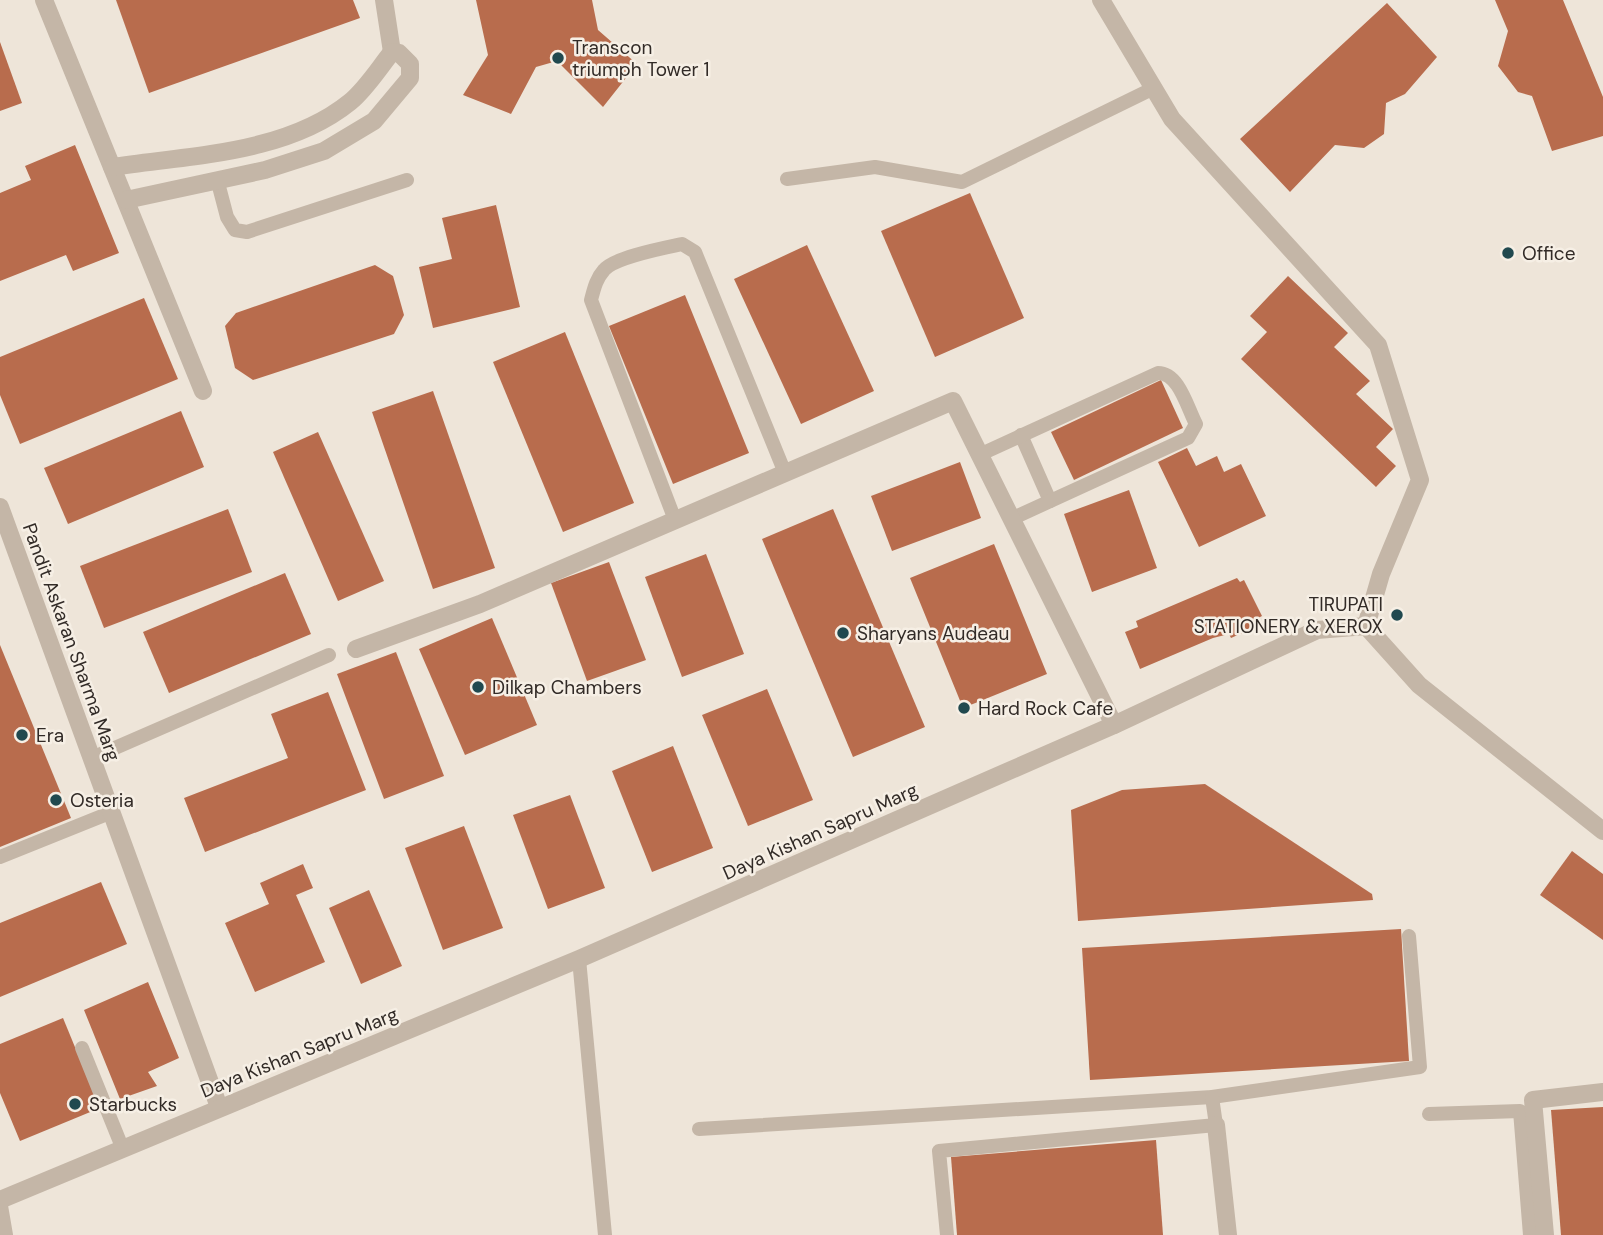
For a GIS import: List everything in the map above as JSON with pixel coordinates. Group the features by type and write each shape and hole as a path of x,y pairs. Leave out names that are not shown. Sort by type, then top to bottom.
{"street":[{"path":"44,0 203,391"},
{"path":"112,167 257,145 308,128 351,101 392,52 384,0"},
{"path":"1101,0 1172,119 1378,345 1420,480 1381,574 1366,626 1419,685 1603,831"},
{"path":"125,200 265,170 324,151 374,121 410,78 412,70 406,58 392,52"},
{"path":"356,649 480,604 953,401 1114,725"},
{"name":"Pandit Askaran Sharma Marg","path":"0,507 219,1107"},
{"name":"Daya Kishan Sapru Marg","path":"0,1200 579,959 1114,725 1317,630 1366,626"},
{"path":"1545,1235 1533,1100 1603,1092"},
{"path":"1216,1125 1228,1235"}],"lane":[{"path":"787,179 875,167 962,182 1154,88"},
{"path":"217,179 229,223 234,230 247,232 407,180"},
{"path":"675,520 591,300 595,285 606,268 651,251 681,244 695,252 785,473"},
{"path":"979,455 1158,373 1166,373 1173,379 1196,424 1188,438 1011,519"},
{"path":"1021,435 1050,501"},
{"path":"92,758 330,655"},
{"path":"0,857 111,812"},
{"path":"699,1129 1212,1097 1420,1066 1409,936"},
{"path":"579,959 605,1235"},
{"path":"82,1048 122,1147"},
{"path":"947,1235 939,1151 1216,1125 1212,1097"},
{"path":"1429,1114 1520,1111 1530,1235"},
{"path":"0,1200 6,1235"}],"building":[{"path":"116,0 353,0 360,18 149,93"},
{"name":"Transcon triumph Tower 1","path":"476,0 592,0 598,30 637,64 603,107 557,61 536,67 511,114 463,95 488,55"},
{"path":"1495,0 1563,0 1603,97 1603,136 1552,151 1532,96 1518,92 1498,66 1508,31"},
{"path":"1387,3 1437,57 1405,94 1386,103 1384,134 1364,148 1335,145 1290,192 1240,139"},
{"path":"0,42 22,103 0,111"},
{"path":"75,145 119,253 73,271 66,255 0,281 0,193 31,180 25,166"},
{"path":"970,193 1024,318 935,357 881,231"},
{"path":"496,205 520,307 433,328 419,267 452,259 442,218"},
{"path":"807,245 874,391 801,424 734,279"},
{"path":"375,265 393,276 404,315 394,334 253,380 235,368 225,326 236,313"},
{"path":"1288,276 1348,333 1334,347 1370,381 1356,394 1393,429 1376,447 1396,466 1376,487 1241,359 1267,332 1250,316"},
{"path":"685,295 749,453 673,484 609,326"},
{"path":"144,298 178,379 20,444 0,395 0,357"},
{"path":"565,332 634,503 563,532 493,362"},
{"path":"1161,380 1183,428 1074,480 1051,432"},
{"path":"433,391 495,568 433,589 372,412"},
{"path":"181,411 204,467 68,524 44,468"},
{"path":"318,432 384,581 338,601 273,452"},
{"path":"1187,448 1196,466 1217,456 1224,472 1241,464 1266,516 1199,547 1158,462"},
{"path":"960,462 981,518 892,551 871,496"},
{"path":"1129,490 1157,568 1092,592 1064,514"},
{"path":"228,509 252,572 104,628 80,566"},
{"name":"Sharyans Audeau","path":"833,509 925,727 853,757 762,539"},
{"path":"994,544 1047,674 963,708 910,578"},
{"path":"706,554 744,654 682,677 645,577"},
{"path":"609,562 646,660 587,681 551,583"},
{"path":"285,573 311,634 169,693 143,632"},
{"path":"1237,578 1240,582 1244,580 1262,616 1256,619 1260,625 1231,638 1229,634 1213,638 1140,669 1125,632 1138,627 1136,621"},
{"name":"Dilkap Chambers","path":"492,618 537,725 465,755 419,649"},
{"path":"0,645 71,818 0,847"},
{"path":"396,652 444,776 384,799 337,674"},
{"path":"767,689 813,800 748,826 702,715"},
{"path":"328,692 366,790 205,852 184,798 288,758 271,714"},
{"path":"673,746 713,848 652,872 612,771"},
{"path":"1205,784 1372,894 1373,900 1078,921 1071,810 1122,790"},
{"path":"570,795 605,888 548,909 513,815"},
{"path":"464,826 503,928 443,950 405,848"},
{"path":"1572,851 1603,874 1603,940 1540,895"},
{"path":"303,864 313,888 296,895 325,962 255,992 225,923 269,904 260,883"},
{"path":"101,882 127,944 0,997 0,923"},
{"path":"369,890 402,966 361,984 329,908"},
{"path":"1401,929 1409,1061 1090,1080 1082,948"},
{"path":"148,982 179,1058 148,1072 157,1086 120,1099 84,1010"},
{"path":"63,1018 100,1108 20,1141 0,1093 0,1044"},
{"path":"1603,1107 1603,1235 1561,1235 1551,1110"},
{"path":"1156,1140 1163,1235 957,1235 951,1157"}],"place":[{"name":"Transcon triumph Tower 1","path":"558,58"},
{"name":"Office","path":"1508,253"},
{"name":"TIRUPATI STATIONERY & XEROX","path":"1397,615"},
{"name":"Sharyans Audeau","path":"843,633"},
{"name":"Dilkap Chambers","path":"478,687"},
{"name":"Hard Rock Cafe","path":"964,708"},
{"name":"Era","path":"22,735"},
{"name":"Osteria","path":"56,800"},
{"name":"Starbucks","path":"75,1104"}]}
